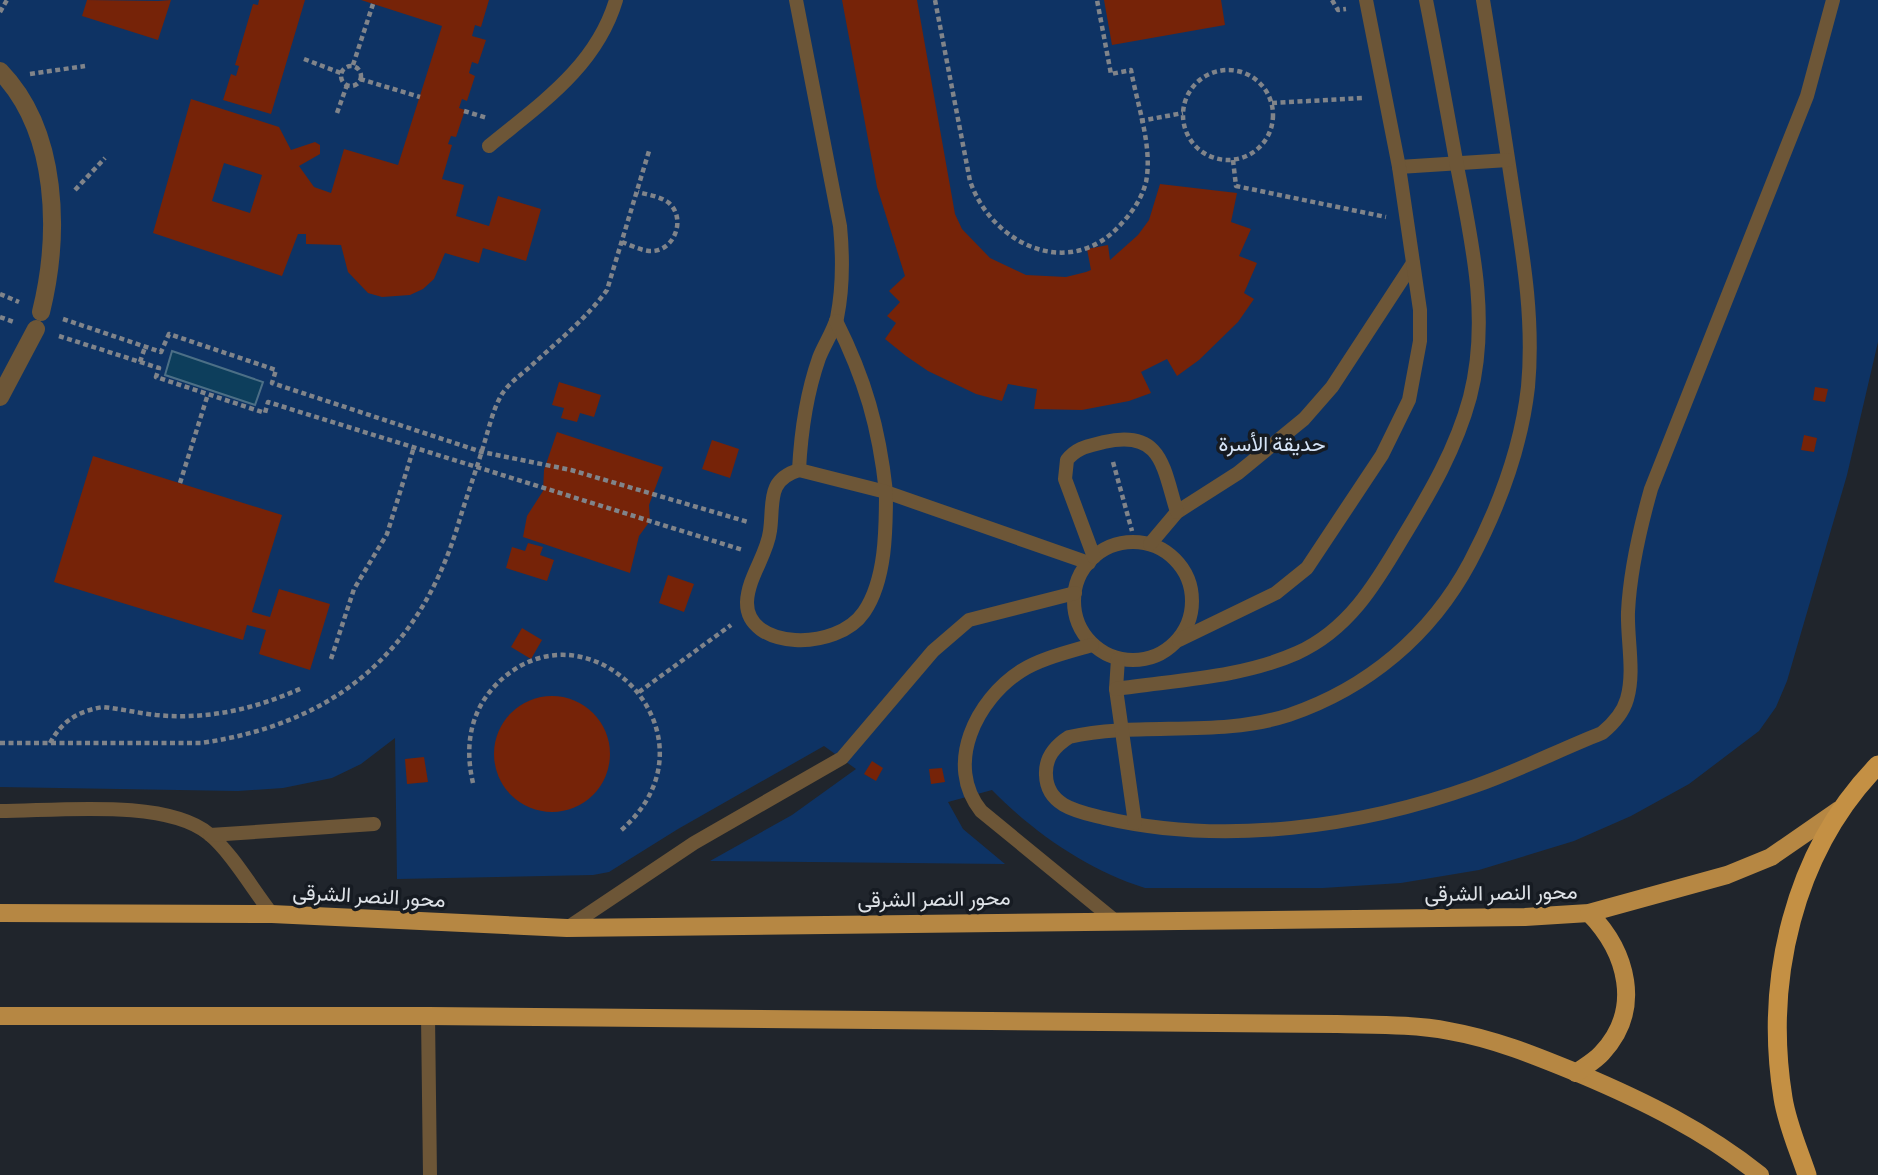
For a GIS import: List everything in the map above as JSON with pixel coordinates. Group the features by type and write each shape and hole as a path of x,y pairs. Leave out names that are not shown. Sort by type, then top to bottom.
{"highway":[{"path":"1807,1175 1783,1101 1775,1024 1783,947 1807,873 1845,805 1878,765"}],"main road":[{"name":"محور النصر الشرقى","path":"0,914 272,914 567,928 1114,919 1525,917 1589,913 1727,875 1771,857 1845,805"},
{"path":"1576,1073 1602,1054 1617,1032 1625,1007 1626,980 1620,955 1607,932 1589,913"},
{"path":"0,1016 428,1016 1395,1026 1446,1030 1521,1049 1676,1118 1729,1150 1760,1175"}],"street":[{"path":"0,397 38,320 50,276 53,213 50,184 37,137 3,74"}],"lane":[{"path":"489,146 585,62 608,24 616,0"},
{"path":"796,0 840,226 843,258 836,321 820,356 808,393 801,431 799,470"},
{"path":"1179,640 1188,625 1192,609 1187,576 1165,552 1143,543 1114,546 1091,560 1079,577 1074,593 1078,621 1092,645 1118,659 1135,661 1152,658 1179,640 1276,593 1293,582 1320,552 1382,455 1397,429 1416,371 1420,310 1398,167 1366,0"},
{"path":"1116,689 1251,669 1300,652 1332,631 1361,604 1376,583 1446,466 1471,394 1479,319 1478,281 1426,0"},
{"path":"1483,0 1529,302 1527,388 1508,477 1482,539 1453,592 1421,632 1395,657 1329,699 1288,715 1250,724 1082,734 1058,745 1050,755 1046,782 1061,805 1135,823 1213,830 1262,829 1370,815 1478,786 1602,733 1613,724 1627,700 1630,686 1630,597 1637,547 1651,489 1807,96 1833,0"},
{"path":"1398,167 1508,160"},
{"path":"1143,543 1177,512 1247,467 1304,419 1332,387 1413,263"},
{"path":"836,321 872,403 881,447 886,492 878,572 871,599 854,624 827,639 796,641 762,628 749,612 749,591 768,542 772,491 778,481 799,470 886,492 1091,560"},
{"path":"1091,560 1065,479 1064,469 1073,452 1108,441 1132,438 1153,448 1160,458 1177,512"},
{"path":"567,928 694,843 842,758 944,639 969,620 1074,593"},
{"path":"1092,645 1040,662 1013,678 978,717 969,735 964,761 969,796 981,811 1114,919"},
{"path":"1118,659 1116,689 1135,823"},
{"path":"0,811 148,811 180,818 210,835 272,914"},
{"path":"210,835 374,824"},
{"path":"428,1016 430,1175"}],"path":[{"path":"0,12 7,0"},
{"path":"935,0 970,181 981,207 1011,238 1037,249 1065,252 1091,245 1118,228 1140,199 1146,182 1147,164 1131,70 1111,74 1097,0"},
{"path":"341,73 353,65 373,4"},
{"path":"304,59 341,73 347,85 337,113"},
{"path":"347,85 355,85 360,79 360,73 353,65"},
{"path":"3,74 85,66"},
{"path":"1222,69 1235,70 1258,81 1272,103 1273,116 1265,140 1246,156 1233,160 1220,159 1197,148 1189,138 1182,113 1190,89 1199,79 1222,69"},
{"path":"360,79 420,97"},
{"path":"1272,103 1385,97"},
{"path":"1140,121 1182,113"},
{"path":"0,743 201,743 233,738 294,718 351,686 399,642 424,607 448,558 501,396 599,300 612,278 649,151"},
{"path":"53,213 105,158"},
{"path":"1233,160 1236,186 1407,221"},
{"path":"622,242 650,251 662,249 672,241 677,229 677,216 671,205 661,198 638,192"},
{"path":"0,295 38,320 159,369 156,377 265,413 268,402 726,545"},
{"path":"0,317 38,320 161,352 169,334 276,370 271,383 482,452 571,470 732,517"},
{"path":"140,362 145,347"},
{"path":"180,483 208,394"},
{"path":"1108,441 1143,543"},
{"path":"331,659 354,589 387,534 414,447"},
{"path":"639,692 749,612"},
{"path":"473,783 469,755 472,726 489,693 517,668 553,656 590,659 624,676 639,692 656,721 661,756 648,799 632,821 619,832"},
{"path":"50,743 65,722 89,709 103,707 186,717 216,714 265,703 302,688"}],"green space":[{"name":"حديقة الأسرة","path":"0,0 1878,0 1878,342 1847,475 1787,681 1776,707 1759,731 1689,784 1631,816 1574,841 1479,870 1401,883 1323,888 1145,888 1103,871 1063,848 1026,821 992,790 948,802 963,829 1005,864 710,861 792,815 856,769 824,746 678,829 609,872 593,875 397,879 395,738 361,764 332,778 283,788 238,791 0,787"}],"shaded area":[{"path":"172,351 263,382 255,405 165,375"}],"building":[{"path":"87,0 171,0 158,40 82,16"},
{"path":"259,0 305,0 271,114 223,100 231,74 236,76 239,66 235,65 253,4 258,5"},
{"path":"361,0 489,0 481,27 475,25 472,36 486,40 478,64 472,62 469,73 475,76 467,101 462,99 459,108 465,110 456,137 451,136 448,144 452,145 442,179 464,185 456,216 489,226 498,196 541,209 526,261 483,248 479,263 445,253 434,279 423,289 410,295 382,297 368,293 348,272 341,245 306,244 306,234 298,234 282,276 153,233 191,99 279,127 291,150 315,142 320,145 320,154 299,166 314,187 331,193 344,149 398,165 442,26","holes":["224,163 262,175 250,213 212,201"]},
{"path":"842,0 917,0 955,214 962,229 990,258 1026,275 1066,277 1086,272 1091,270 1087,249 1108,245 1110,260 1138,235 1149,220 1160,184 1237,193 1231,222 1251,229 1239,256 1257,263 1244,293 1254,299 1238,322 1199,360 1177,376 1167,359 1141,372 1151,393 1129,401 1082,410 1034,409 1037,389 1008,384 1002,401 976,394 928,371 885,339 896,323 887,316 900,302 889,291 905,276 877,187"},
{"path":"1104,0 1221,0 1225,25 1112,45"},
{"path":"559,382 601,395 594,417 580,413 577,422 561,418 564,408 552,405"},
{"path":"1815,387 1828,389 1825,402 1813,400"},
{"path":"557,432 663,467 649,505 650,521 639,536 630,573 523,537 527,516 543,491 544,470"},
{"path":"1804,435 1817,438 1814,452 1801,450"},
{"path":"712,440 739,449 730,478 702,469"},
{"path":"93,456 282,515 252,612 270,617 279,589 330,604 310,670 259,654 266,630 247,625 243,640 54,582"},
{"path":"528,543 543,547 540,555 554,560 547,581 506,568 512,547 525,551"},
{"path":"668,575 694,584 684,612 659,603"},
{"path":"522,628 542,640 531,659 511,647"},
{"path":"552,696 574,701 593,713 605,732 610,754 605,776 593,795 574,807 552,812 530,807 511,795 499,776 494,754 499,732 511,713 530,701"},
{"path":"424,757 428,782 407,784 405,759"},
{"path":"872,761 883,768 876,781 864,774"},
{"path":"942,768 945,782 931,784 929,769"}]}
